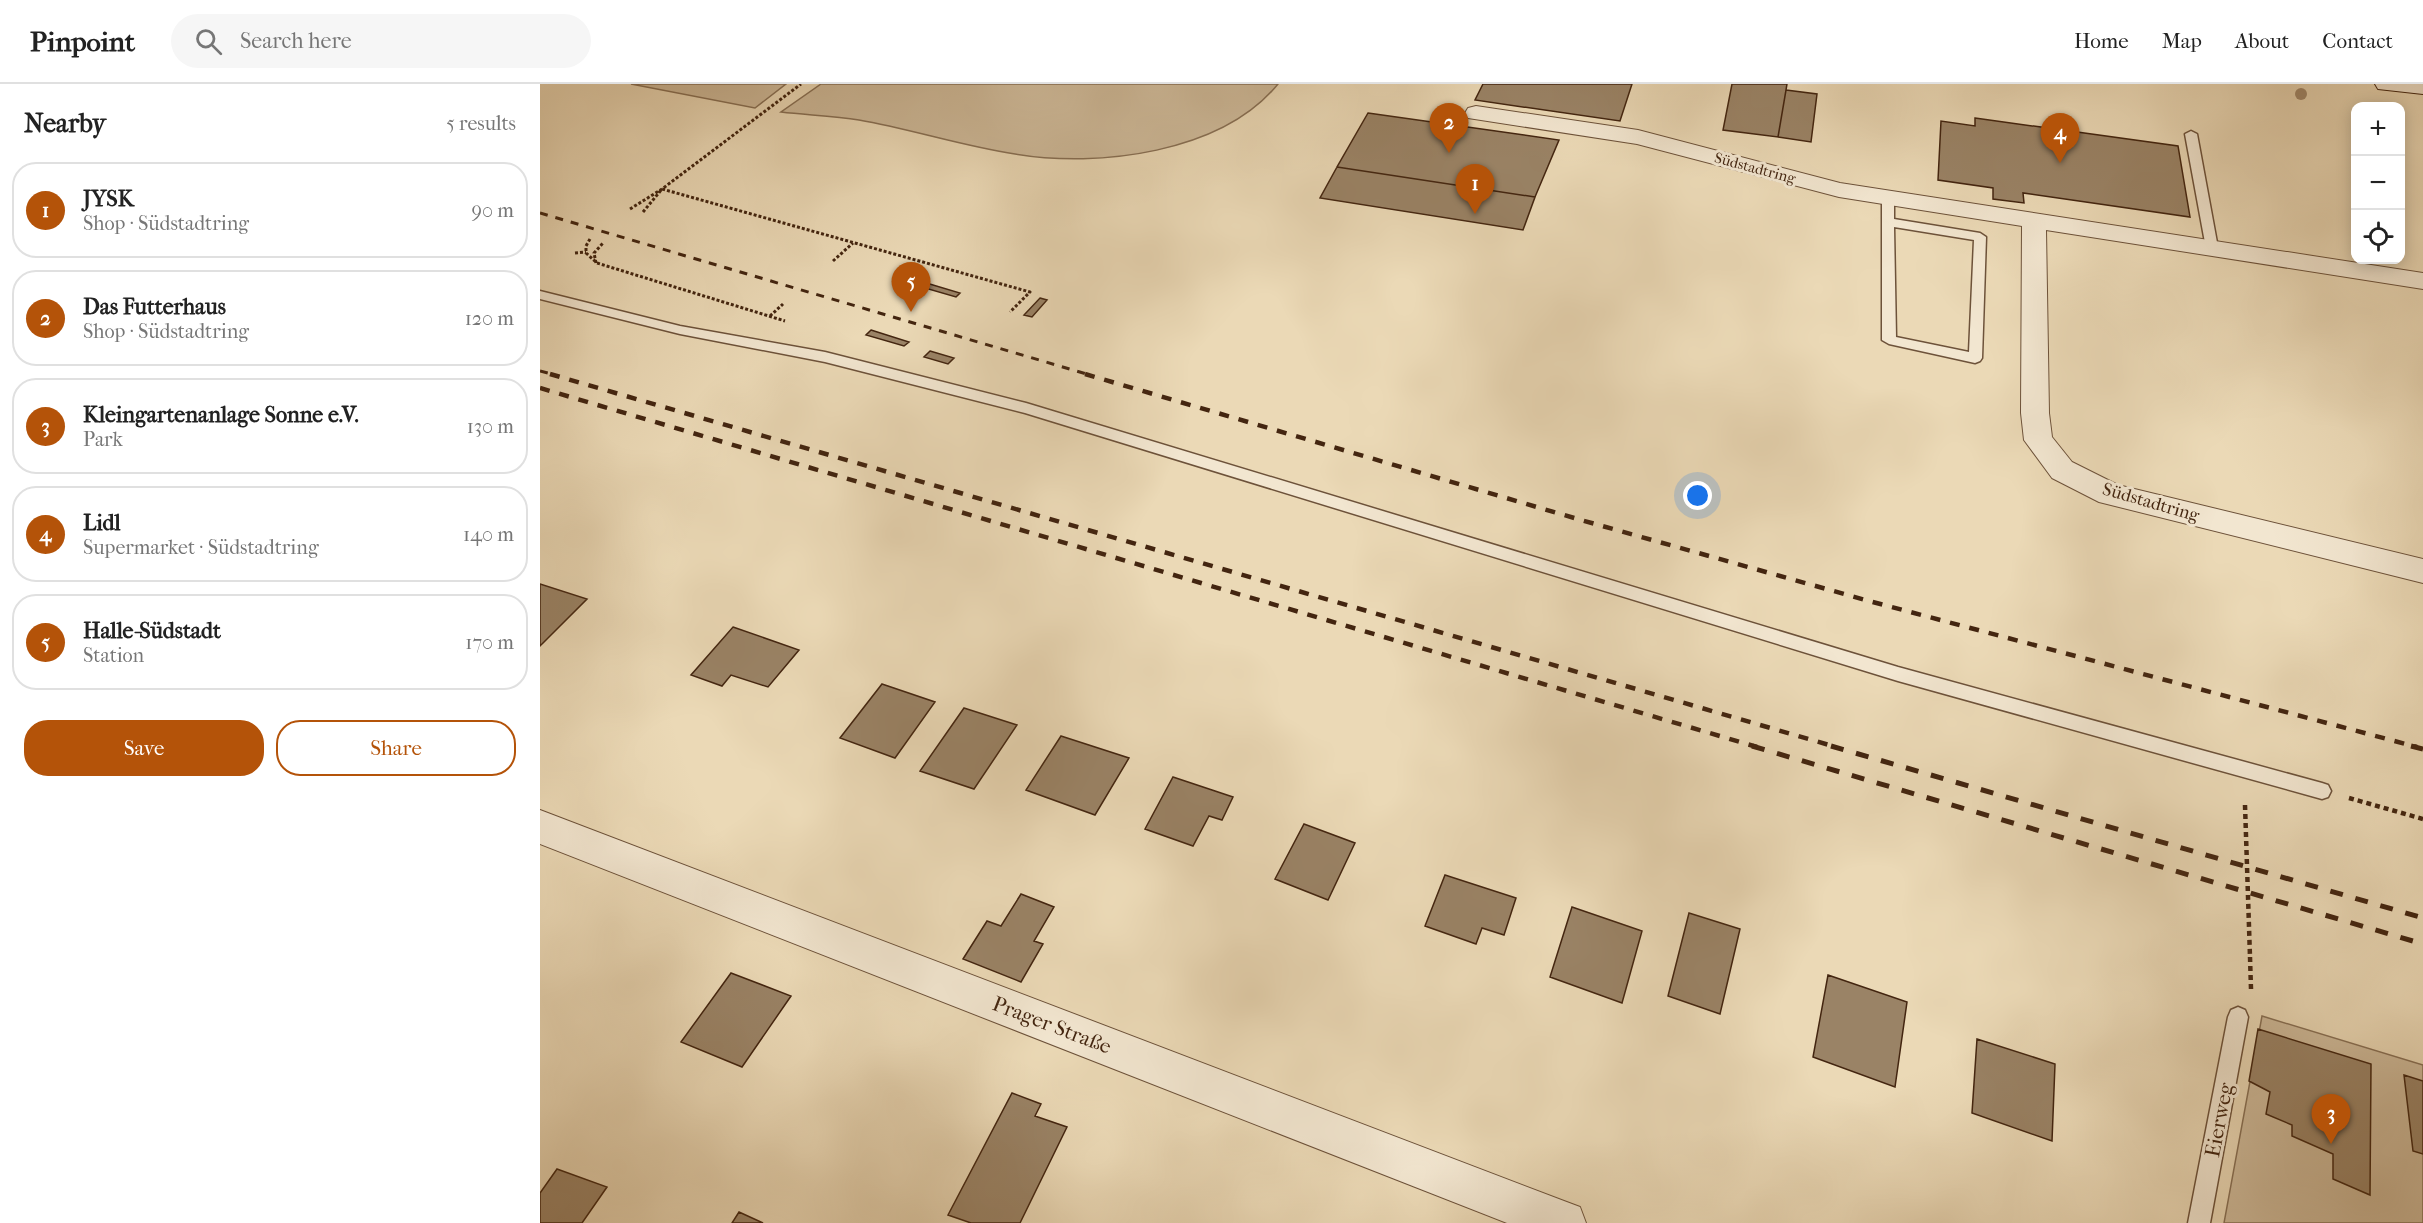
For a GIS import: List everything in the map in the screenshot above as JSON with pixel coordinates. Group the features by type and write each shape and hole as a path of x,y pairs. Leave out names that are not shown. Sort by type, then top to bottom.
{"street":[{"path":"2386,84 2423,88"},
{"name":"Südstadtring","path":"1476,114 1638,137 1839,190 2423,281"},
{"name":"Südstadtring","path":"2034,221 2034,413 2038,440 2062,470 2110,494 2423,571"},
{"name":"Prager Straße","path":"540,827 1564,1223"}],"lane":[{"path":"2191,134 2212,248"},
{"path":"1888,198 1888,222 1889,340 1975,358 1980,237 1888,222"},
{"path":"540,295 680,330 825,357 1026,408 1898,674 2322,790"},
{"name":"Eierweg","path":"2199,1223 2238,1017"}],"path":[{"path":"630,209 662,189 801,84"},
{"path":"644,212 662,189"},
{"path":"662,189 1030,292 1010,312"},
{"path":"597,263 594,253 603,243"},
{"path":"833,261 854,243"},
{"path":"574,253 586,252"},
{"path":"770,316 783,304"},
{"path":"2322,790 2423,819"},
{"path":"2245,805 2250,957"}],"shaded area":[{"path":"631,84 786,84 755,108"},
{"path":"821,84 1278,84 1254,107 1225,126 1192,140 1157,150 1083,159 1015,154 859,120 781,112"},
{"path":"2262,1016 2423,1065 2423,1223 2224,1223"}],"building":[{"path":"1483,84 1632,84 1620,121 1475,100"},
{"path":"1732,84 1787,84 1778,137 1723,130"},
{"path":"1786,90 1817,94 1811,142 1778,137"},
{"path":"1368,113 1559,140 1535,197 1337,167"},
{"path":"1975,118 2178,146 2190,217 2023,193 2024,203 1993,199 1993,188 1938,180 1941,121 1975,126"},
{"path":"1337,167 1535,197 1523,230 1320,198"},
{"path":"923,282 960,293 956,297 918,286"},
{"path":"1040,298 1047,300 1032,317 1024,315"},
{"path":"871,330 909,342 904,346 866,335"},
{"path":"930,351 954,358 948,364 924,357"},
{"path":"540,584 587,599 540,646"},
{"path":"733,627 799,650 768,687 731,675 722,686 691,675"},
{"path":"882,684 935,702 895,758 840,738"},
{"path":"964,708 1017,725 974,789 920,771"},
{"path":"1061,736 1129,758 1095,815 1026,790"},
{"path":"1173,777 1233,797 1222,820 1209,816 1193,846 1145,829"},
{"path":"1304,824 1355,843 1328,900 1275,879"},
{"path":"1445,875 1516,898 1504,935 1482,928 1476,944 1425,926"},
{"path":"1021,894 1054,907 1034,941 1043,944 1021,982 963,959 987,921 1001,926"},
{"path":"1572,907 1642,931 1622,1003 1550,977"},
{"path":"1689,913 1740,929 1720,1014 1668,996"},
{"path":"731,973 791,996 742,1067 681,1042"},
{"path":"1828,975 1907,1002 1895,1087 1813,1057"},
{"path":"2258,1029 2371,1064 2370,1195 2333,1179 2333,1154 2292,1136 2292,1125 2266,1114 2270,1092 2249,1081"},
{"path":"1977,1039 2055,1064 2052,1141 1972,1113"},
{"path":"2404,1075 2423,1081 2423,1154 2413,1151"},
{"path":"1012,1093 1041,1104 1035,1116 1067,1127 1020,1223 971,1223 948,1215"},
{"path":"557,1169 607,1187 582,1223 540,1223 540,1193"},
{"path":"739,1212 763,1223 732,1223"}],"railway":[{"path":"540,213 1090,375"},
{"path":"540,371 555,375"},
{"path":"550,374 1836,747"},
{"path":"1085,374 1581,520 1869,601 2417,747"},
{"path":"540,388 1757,747"},
{"path":"1752,746 2423,944"},
{"path":"1831,746 2423,918"},
{"path":"2411,746 2423,749"}],"place":[{"name":"Das Futterhaus","path":"1449,153"},
{"name":"Lidl","path":"2060,163"},
{"name":"JYSK","path":"1475,214"},
{"name":"Halle-Südstadt","path":"911,312"},
{"name":"Kleingartenanlage Sonne e.V.","path":"2331,1144"}]}
